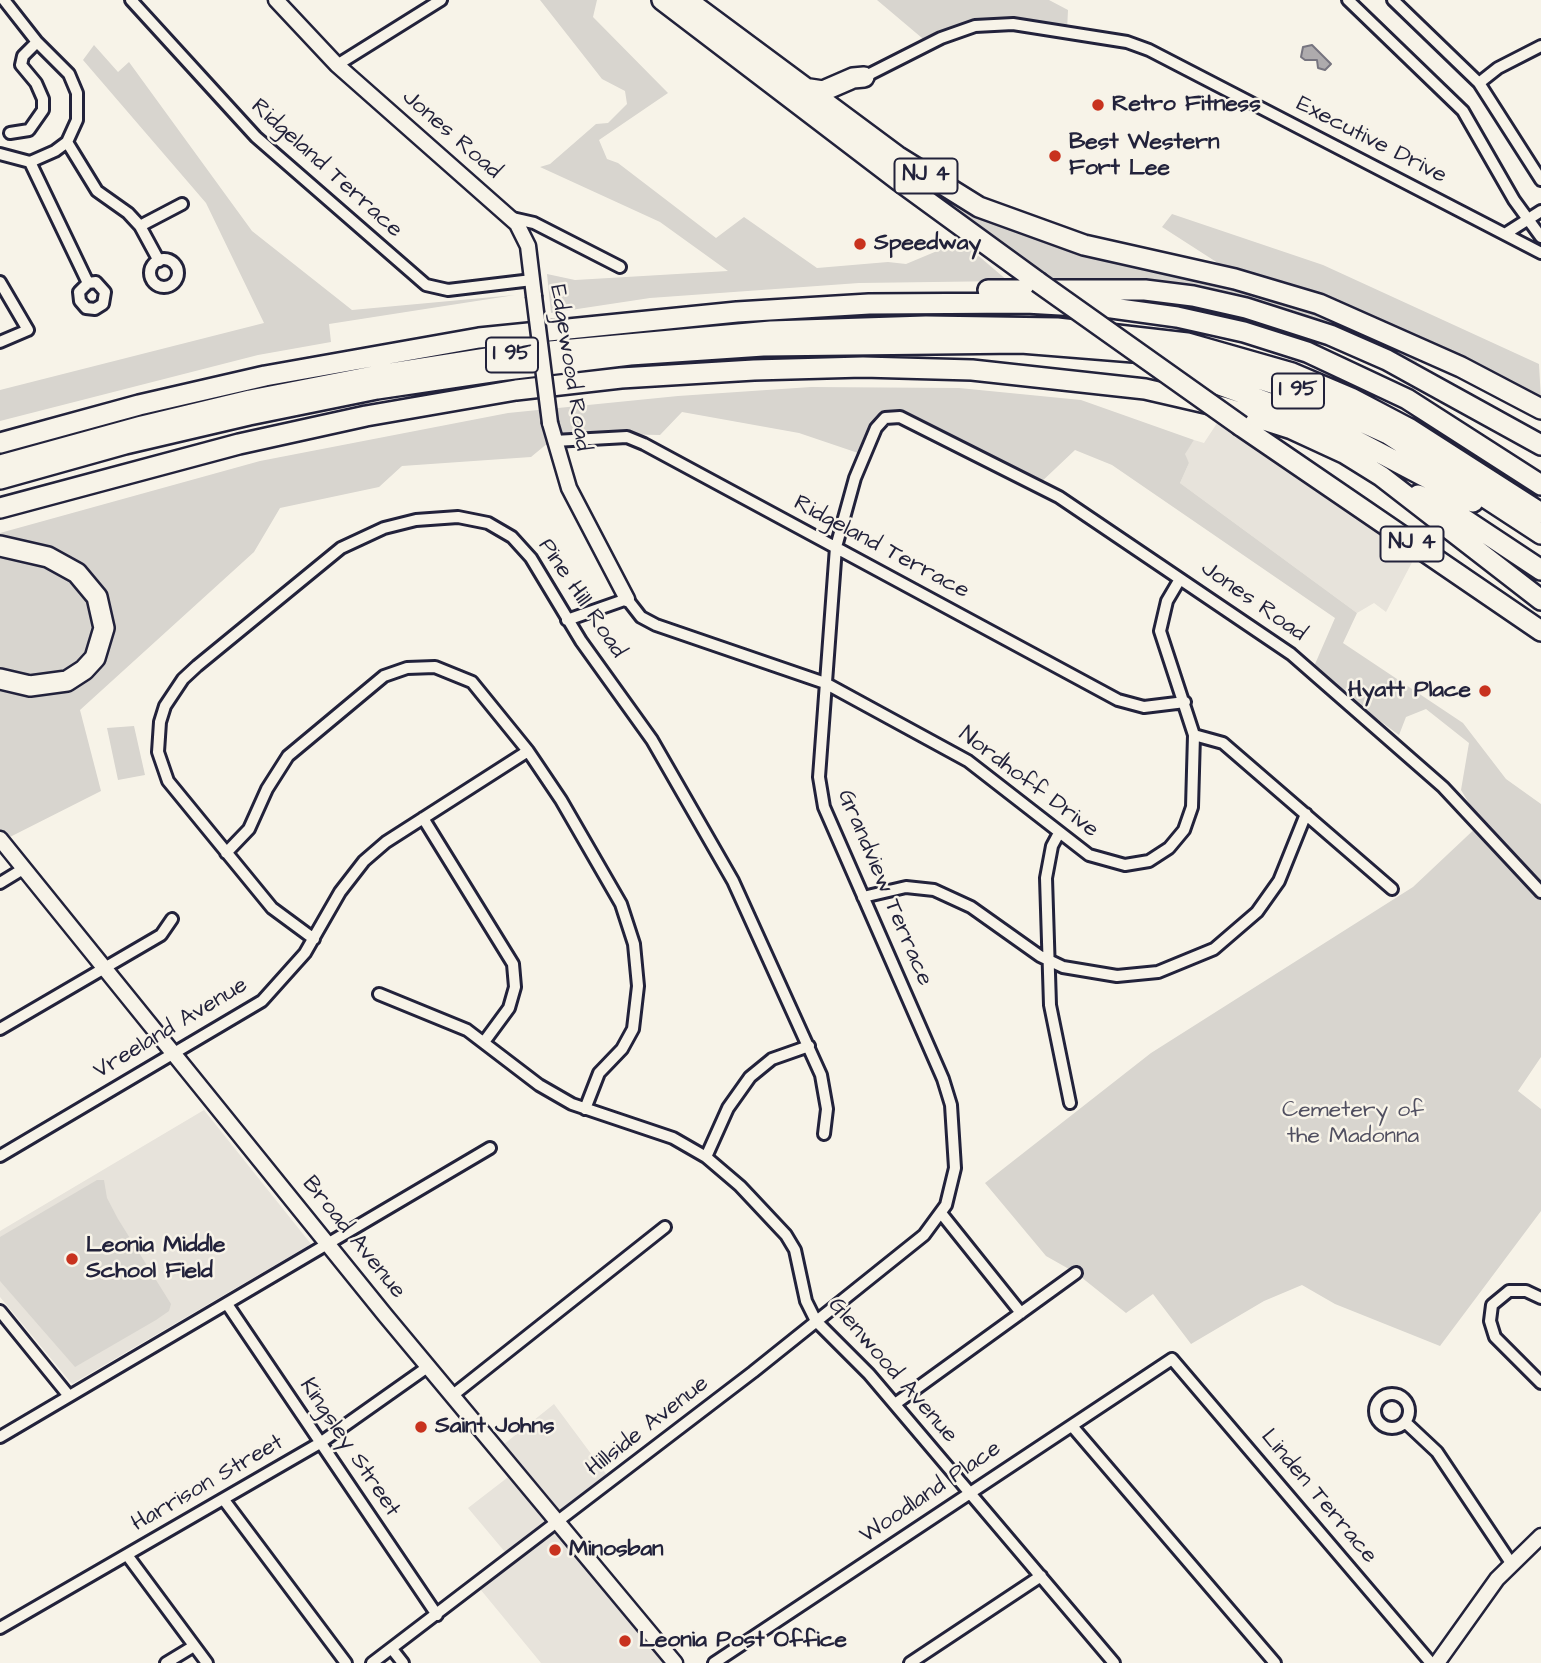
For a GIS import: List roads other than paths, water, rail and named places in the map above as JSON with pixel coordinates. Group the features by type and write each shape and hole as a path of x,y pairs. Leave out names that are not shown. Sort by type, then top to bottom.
{"highway":[{"name":"NJ 4","path":"662,0 898,180 1038,282 1284,457 1541,631"},
{"name":"NJ 4","path":"687,0 851,124 933,181 1002,217 1110,251 1217,275 1294,296 1344,314 1430,352 1541,410"},
{"path":"803,88 823,91 853,78 864,77"},
{"path":"851,124 845,99 864,77"},
{"path":"909,303 970,291 1059,288 1144,290 1219,301 1292,322 1360,347 1441,387 1541,445"},
{"name":"I 95","path":"0,443 221,386 446,343 695,315 909,303 1026,303 1112,308 1177,317 1244,332 1307,352 1388,389 1446,422 1541,485"},
{"name":"I 95","path":"0,465 132,428 250,400 400,371 518,354 760,332 937,326 1046,328 1166,339 1229,353 1292,373 1342,393 1410,429 1541,513"},
{"name":"I 95","path":"0,479 125,444 249,415 377,389 498,371 620,356 752,346 1021,343 1158,354 1224,368 1287,387 1388,434 1541,536"},
{"path":"1430,352 1475,385 1541,424"},
{"path":"1142,356 1300,413 1388,454 1541,536"},
{"name":"I 95","path":"0,508 207,452 430,404 612,379 831,367 1004,372 1165,393 1238,411 1292,429 1344,453 1391,483 1541,600"},
{"path":"1391,483 1446,507 1541,570"},
{"path":"0,546 48,557 77,573 97,597 104,628 95,658 67,681 30,686 0,679"}],"street":[{"path":"0,154 30,162 67,142 76,120 77,93 69,74 37,42 5,0"},
{"name":"Ridgeland Terrace","path":"131,0 256,137 426,285 448,290 532,279"},
{"name":"Jones Road","path":"276,0 337,65 512,218 534,223 620,267"},
{"path":"1348,0 1463,111 1514,201 1530,218 1541,237"},
{"path":"1393,0 1479,83 1541,180"},
{"path":"337,65 433,2"},
{"name":"Executive Drive","path":"864,77 941,38 975,26 1013,24 1127,42 1159,55 1541,253"},
{"path":"10,133 29,130 43,110 43,99 36,83 21,65 23,56 37,42"},
{"path":"1479,83 1498,68 1541,46"},
{"path":"67,142 97,191 128,213 140,226 159,261"},
{"path":"30,162 88,282"},
{"path":"140,226 182,204"},
{"path":"1505,234 1541,211"},
{"name":"Edgewood Road","path":"512,218 526,241 554,442 576,504 627,599"},
{"path":"0,282 28,330 0,342"},
{"name":"Jones Road","path":"892,416 907,420 1059,497 1290,654 1390,737 1480,824 1541,892"},
{"name":"Grandview Terrace","path":"892,416 880,423 869,444 855,478 836,547 825,683 820,792 943,1079 951,1105 956,1168 953,1184 941,1213"},
{"name":"Ridgeland Terrace","path":"554,442 627,437 1118,700 1144,707 1185,702"},
{"name":"Pine Hill Road","path":"314,939 272,908 176,793 162,768 158,737 165,706 183,679 197,666 341,548 384,528 416,520 458,517 488,523 523,547 567,620 652,740 733,881 826,1092 824,1134"},
{"name":"Nordhoff Drive","path":"627,599 641,617 656,625 825,683 968,761 1089,855 1112,864 1136,864 1159,856 1177,840 1188,820 1193,800 1194,735 1160,631 1167,601 1180,579"},
{"path":"567,620 627,599"},
{"path":"226,853 249,829 267,789 288,756 303,741 394,672 421,666 460,675 483,693 528,751 561,800 621,904 637,963 638,986 633,1029 622,1049 599,1073 585,1109"},
{"path":"1194,735 1223,743 1392,889"},
{"name":"Vreeland Avenue","path":"0,1156 262,1001 290,974 314,939 340,892 364,861 423,818 528,751"},
{"path":"863,897 906,887 934,890 971,907 1049,961 1098,975 1139,975 1176,967 1214,949 1244,926 1269,897 1287,864 1306,814"},
{"path":"423,818 513,964 514,997 503,1018 484,1042"},
{"path":"1059,833 1052,846 1046,878 1049,961 1052,1022 1070,1103"},
{"name":"Broad Avenue","path":"0,839 329,1245 675,1663"},
{"path":"0,883 23,869"},
{"path":"0,1029 161,935 172,919"},
{"name":"Glenwood Avenue","path":"379,994 449,1020 484,1042 538,1085 585,1109 652,1129 706,1157 740,1186 786,1235 795,1250 806,1301 816,1321 895,1404 1111,1662"},
{"path":"706,1157 728,1108 750,1077 772,1059 808,1046"},
{"path":"0,1437 329,1245 489,1148"},
{"path":"941,1213 1021,1313"},
{"name":"Hillside Avenue","path":"372,1663 559,1522 816,1321 924,1235 941,1213"},
{"path":"453,1395 666,1227"},
{"path":"895,1404 1076,1273"},
{"path":"1541,1298 1517,1290 1497,1298 1490,1313 1495,1337 1541,1383"},
{"name":"Kingsley Street","path":"227,1304 437,1615"},
{"path":"0,1311 69,1396"},
{"name":"Woodland Place","path":"714,1663 1172,1359"},
{"name":"Linden Terrace","path":"1172,1359 1431,1663"},
{"name":"Harrison Street","path":"0,1628 320,1443 429,1367"},
{"path":"1405,1422 1437,1452 1511,1563"},
{"path":"1072,1426 1275,1663"},
{"path":"224,1500 346,1663"},
{"path":"1437,1663 1483,1596 1511,1563 1541,1536"},
{"path":"127,1555 207,1663"},
{"path":"910,1663 1041,1576"},
{"path":"166,1663 194,1646"},
{"path":"392,1649 403,1663"}],"place":[{"name":"Retro Fitness","path":"1098,105"},
{"name":"Best Western Fort Lee","path":"1055,156"},
{"name":"Speedway","path":"860,244"},
{"name":"Hyatt Place","path":"1485,691"},
{"name":"Leonia Middle School Field","path":"72,1259"},
{"name":"Saint Johns","path":"421,1427"},
{"name":"Minosban","path":"555,1550"},
{"name":"Leonia Post Office","path":"625,1641"}],"park label":[{"name":"Cemetery of the Madonna","path":"1353,1124"}]}
